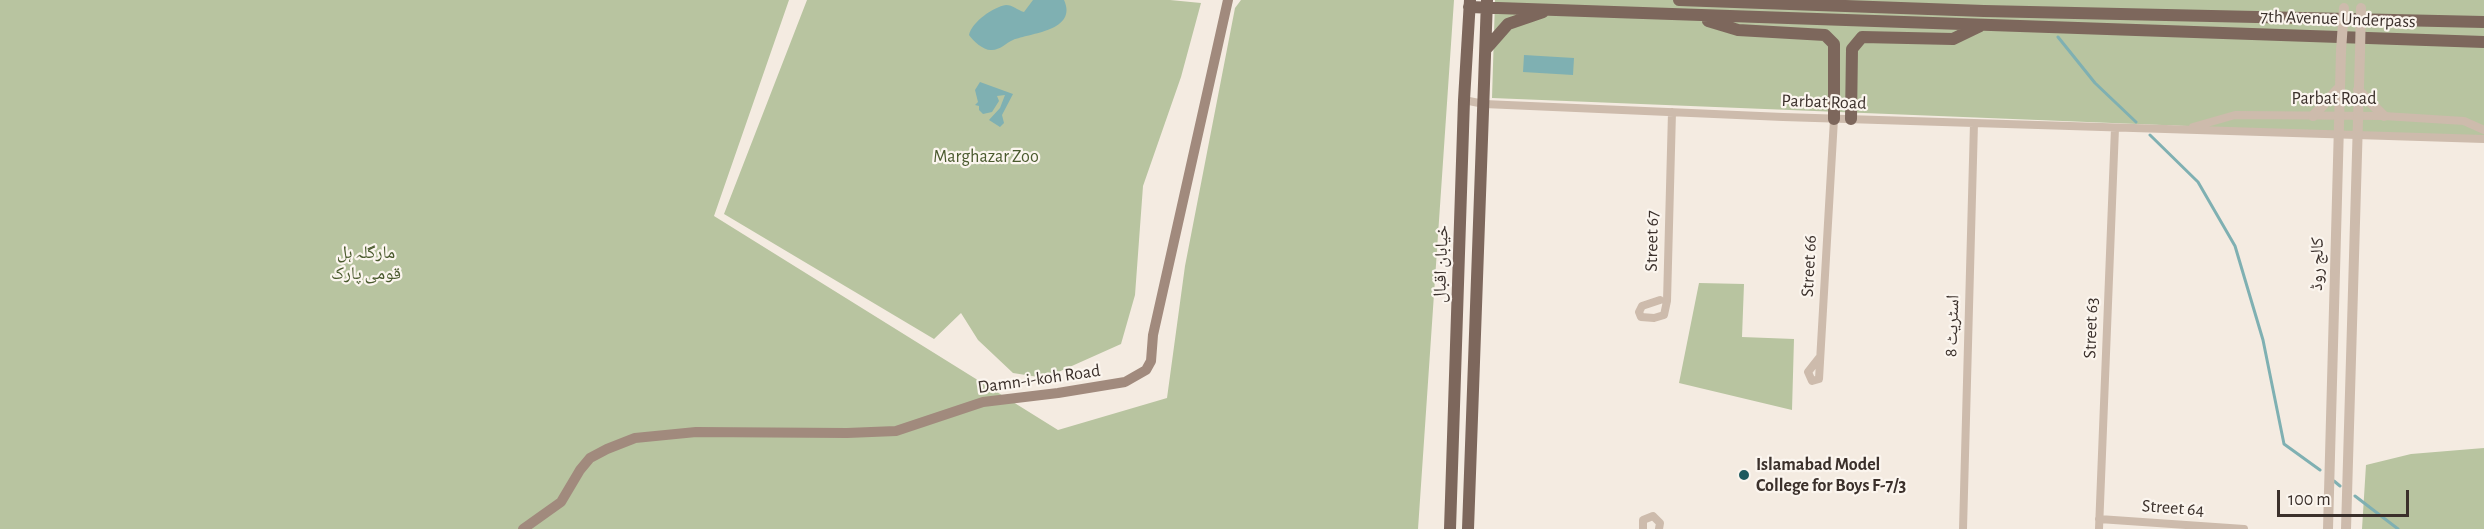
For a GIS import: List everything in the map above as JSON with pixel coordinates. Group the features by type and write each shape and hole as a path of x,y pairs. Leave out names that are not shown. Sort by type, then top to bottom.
{"main road":[{"name":"Damn-i-koh Road","path":"523,529 561,502 590,458 635,438 696,432 886,432 921,424 983,402 1109,386 1138,376 1146,370 1151,361 1153,334 1228,0"},
{"name":"7th Avenue Underpass","path":"1679,0 1984,11 2484,22"},
{"path":"1958,0 1984,11"},
{"path":"1469,3 1690,16 1738,30 1825,35 1834,44 1834,119"},
{"name":"خیابان اقبال","path":"1450,529 1469,3"},
{"name":"خیابان اقبال","path":"1468,529 1487,3"},
{"path":"1486,49 1508,24 1550,9"},
{"name":"7th Avenue Underpass","path":"1690,16 2484,42"},
{"path":"1851,119 1852,49 1862,37 1953,39 1984,24"}],"street":[{"name":"کالج روڈ","path":"2328,529 2337,116 2344,4"},
{"name":"کالج روڈ","path":"2346,529 2361,4"},
{"path":"2313,116 2338,89"},
{"path":"2358,90 2384,116"},
{"name":"Parbat Road","path":"1464,100 1484,104 1834,119 2484,139"},
{"name":"Street 67","path":"1660,300 1642,306 1639,312 1641,317 1654,318 1664,315 1667,301 1672,112"},
{"name":"Parbat Road","path":"2184,130 2235,115 2384,116 2464,121 2484,130"},
{"name":"Street 66","path":"1819,358 1808,372 1812,381 1819,379 1834,119"},
{"name":"اسٹریٹ 8","path":"1963,529 1974,123"},
{"name":"Street 63","path":"2099,524 2115,128"},
{"path":"1643,529 1643,520 1653,516 1660,523 1659,529"},
{"name":"Street 64","path":"2099,524 2242,529"}],"green space":[{"name":"مارگلہ ہل قومی پارک","path":"0,0 789,0 714,216 1058,430 1167,398 1185,266 1235,8 1241,0 1454,0 1418,529 0,529"},
{"name":"Marghazar Zoo","path":"807,0 1170,0 1201,3 1181,77 1143,186 1135,295 1121,344 1045,378 1013,373 978,340 961,313 934,339 724,214"},
{"path":"1495,0 2484,0 2484,138 1492,98"},
{"path":"1699,283 1744,284 1742,337 1794,339 1792,410 1679,383"},
{"path":"2484,448 2484,529 2362,529 2366,465 2411,454"}],"water":[{"path":"1033,0 1064,0 1067,10 1064,18 1050,29 1013,40 995,50 982,47 969,35 979,20 995,9 1008,5 1024,12"},
{"path":"1524,55 1574,58 1573,75 1523,72"},
{"path":"980,82 1013,94 1002,115 1004,123 1000,127 989,120 1000,108 1005,95 997,96 999,101 992,112 983,114 979,106 975,105 978,102 975,90"}],"waterway":[{"path":"2058,37 2095,83 2136,122"},
{"path":"2150,135 2198,182 2235,246 2263,340 2284,444 2320,470"},
{"path":"2334,481 2340,486"},
{"path":"2355,496 2398,529"}],"place":[{"name":"Islamabad Model College for Boys F-7/3","path":"1744,475"}]}
